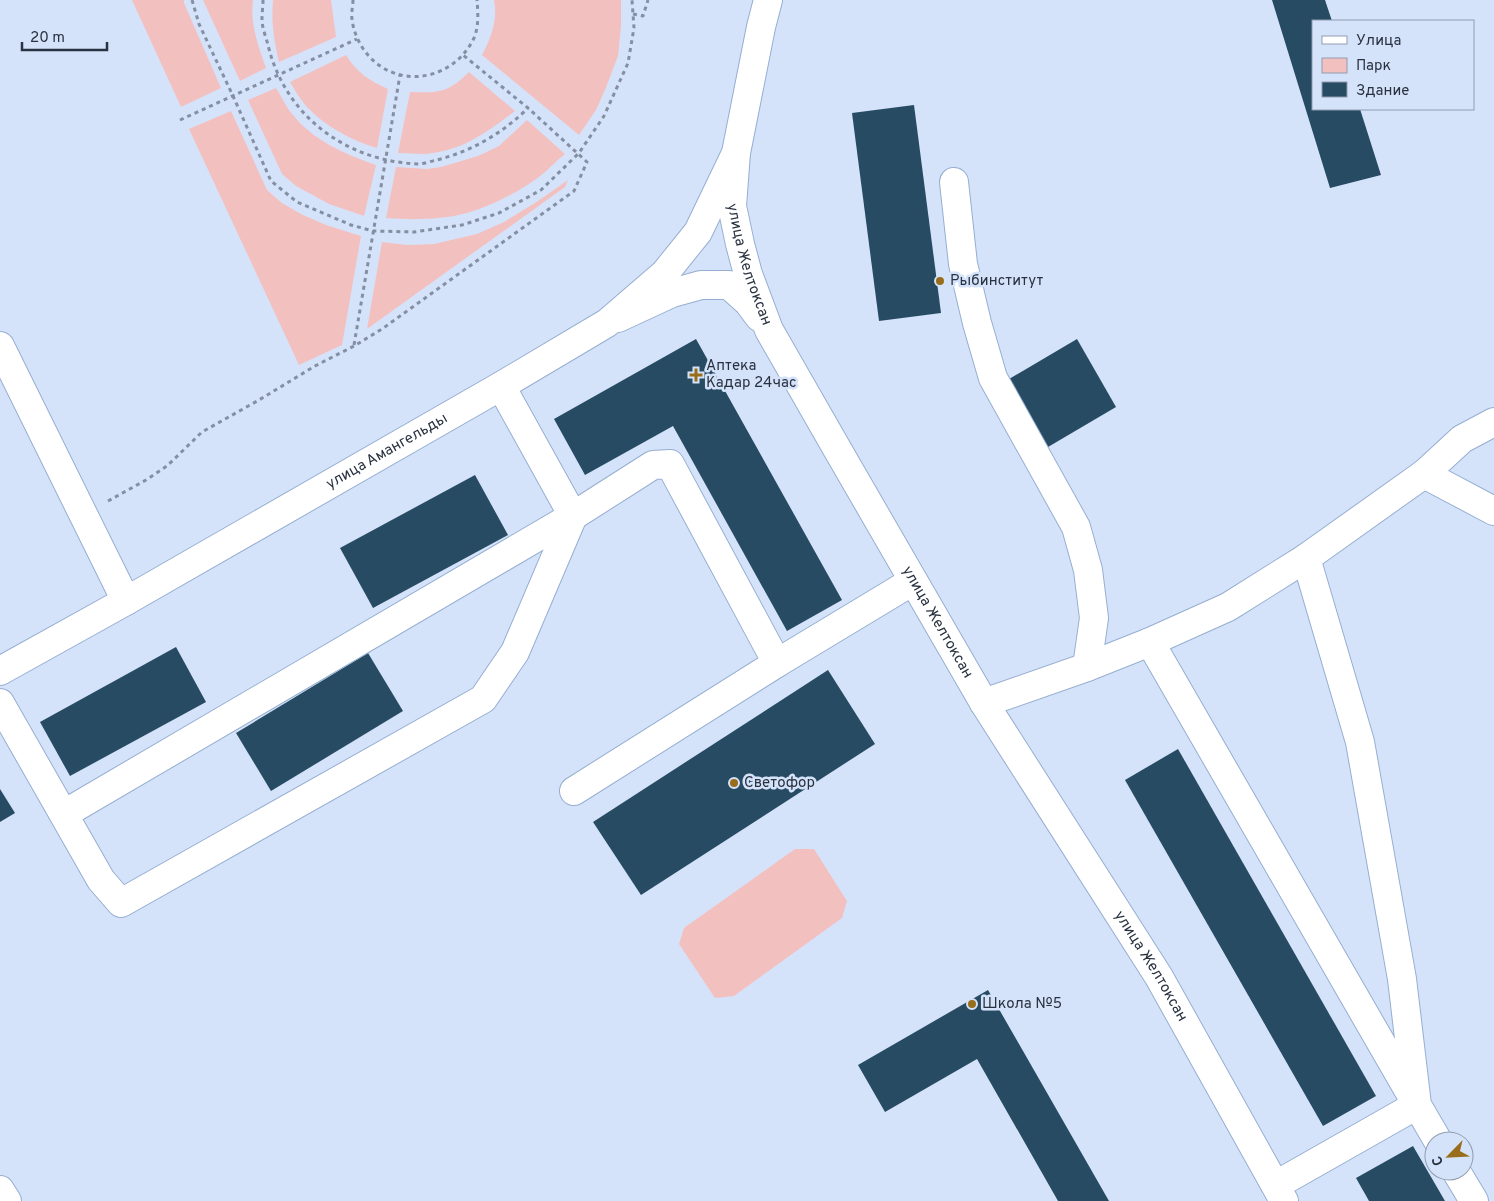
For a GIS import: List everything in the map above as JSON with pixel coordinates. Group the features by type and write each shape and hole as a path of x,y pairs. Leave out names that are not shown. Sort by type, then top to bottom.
{"street":[{"name":"улица Желтоксан","path":"768,0 736,153 732,206 748,274 769,330 984,703 1159,977 1280,1193"},
{"path":"607,323 665,274 698,232 736,153"},
{"path":"954,182 963,264 976,323 993,378 1076,527 1088,570 1094,618 1087,667"},
{"name":"улица Амангельды","path":"0,671 126,601 501,386 607,323 672,293 700,285 729,285 748,302 769,330"},
{"path":"0,346 126,601"},
{"path":"501,386 573,516"},
{"path":"984,703 1087,667 1150,642 1228,607 1306,558 1424,474 1462,439 1494,422"},
{"path":"64,814 573,516 653,464 670,464 777,663"},
{"path":"1424,474 1494,511"},
{"path":"0,703 101,880 121,903 482,699 515,652 573,516"},
{"path":"1306,558 1360,742 1402,979 1417,1105"},
{"path":"574,791 777,663 913,581"},
{"path":"1150,642 1432,1131"},
{"path":"1280,1193 1417,1105"},
{"path":"1462,1181 1474,1201"},
{"path":"0,1190 7,1201"}],"path":[{"path":"192,0 199,24 271,181 297,202 351,225 373,231 414,232 462,224 499,213 540,190 578,153 604,116 628,63 634,28 632,0"},
{"path":"263,0 262,20 277,75 292,101 316,126 345,146 374,157 420,164 451,156 484,142 513,123 528,108"},
{"path":"353,0 352,19 357,39 368,57 385,70 406,76 427,76 447,68 463,55 474,36 478,15 476,0"},
{"path":"633,14 644,16 648,0"},
{"path":"180,120 357,39"},
{"path":"84,515 167,466 202,432 382,329 574,191 587,162 528,108 463,55"},
{"path":"354,346 400,75"}],"green space":[{"path":"132,0 184,0 221,88 181,107"},
{"path":"203,0 253,0 254,26 266,68 240,81"},
{"path":"273,0 331,0 336,37 279,62 273,31"},
{"path":"494,0 621,0 618,56 596,110 579,135 482,55 493,29 495,15"},
{"path":"346,55 364,75 388,89 377,148 357,141 321,120 306,106 290,82"},
{"path":"469,72 515,111 473,140 451,149 425,154 398,153 410,92 435,92 448,88"},
{"path":"276,88 291,112 310,132 331,146 376,165 364,216 329,204 296,186 282,174 248,100"},
{"path":"231,111 267,190 282,203 301,214 326,225 361,236 342,345 299,365 189,129"},
{"path":"527,120 565,154 539,177 486,207 467,213 427,219 386,218 396,167 427,169 441,167 478,156 499,146"},
{"path":"568,180 565,187 367,329 382,242 407,245 434,244 477,234 504,222"},
{"path":"795,849 814,849 847,901 842,918 734,996 715,998 679,944 684,928"}],"building":[{"path":"1272,0 1325,0 1332,20 1312,20 1312,110 1360,110 1381,175 1330,188"},
{"path":"914,105 941,313 879,321 852,113"},
{"path":"696,339 842,600 787,631 673,426 585,475 554,419"},
{"path":"1077,339 1116,407 1048,447 1009,379"},
{"path":"475,475 508,535 373,608 340,548"},
{"path":"176,647 206,702 70,776 40,722"},
{"path":"368,653 403,711 271,791 236,733"},
{"name":"Светофор","path":"828,670 875,744 641,895 593,822"},
{"path":"1178,749 1376,1096 1323,1126 1125,780"},
{"path":"0,789 15,813 0,822"},
{"path":"988,990 1109,1201 1058,1201 977,1059 885,1112 858,1065"},
{"path":"1413,1146 1424,1165 1424,1181 1433,1181 1445,1201 1369,1201 1356,1178"}],"place":[{"name":"Рыбинститут","path":"940,281"},
{"name":"Аптека Кадар 24час","path":"696,375"},
{"name":"Светофор","path":"734,783"},
{"name":"Школа №5","path":"972,1004"}]}
